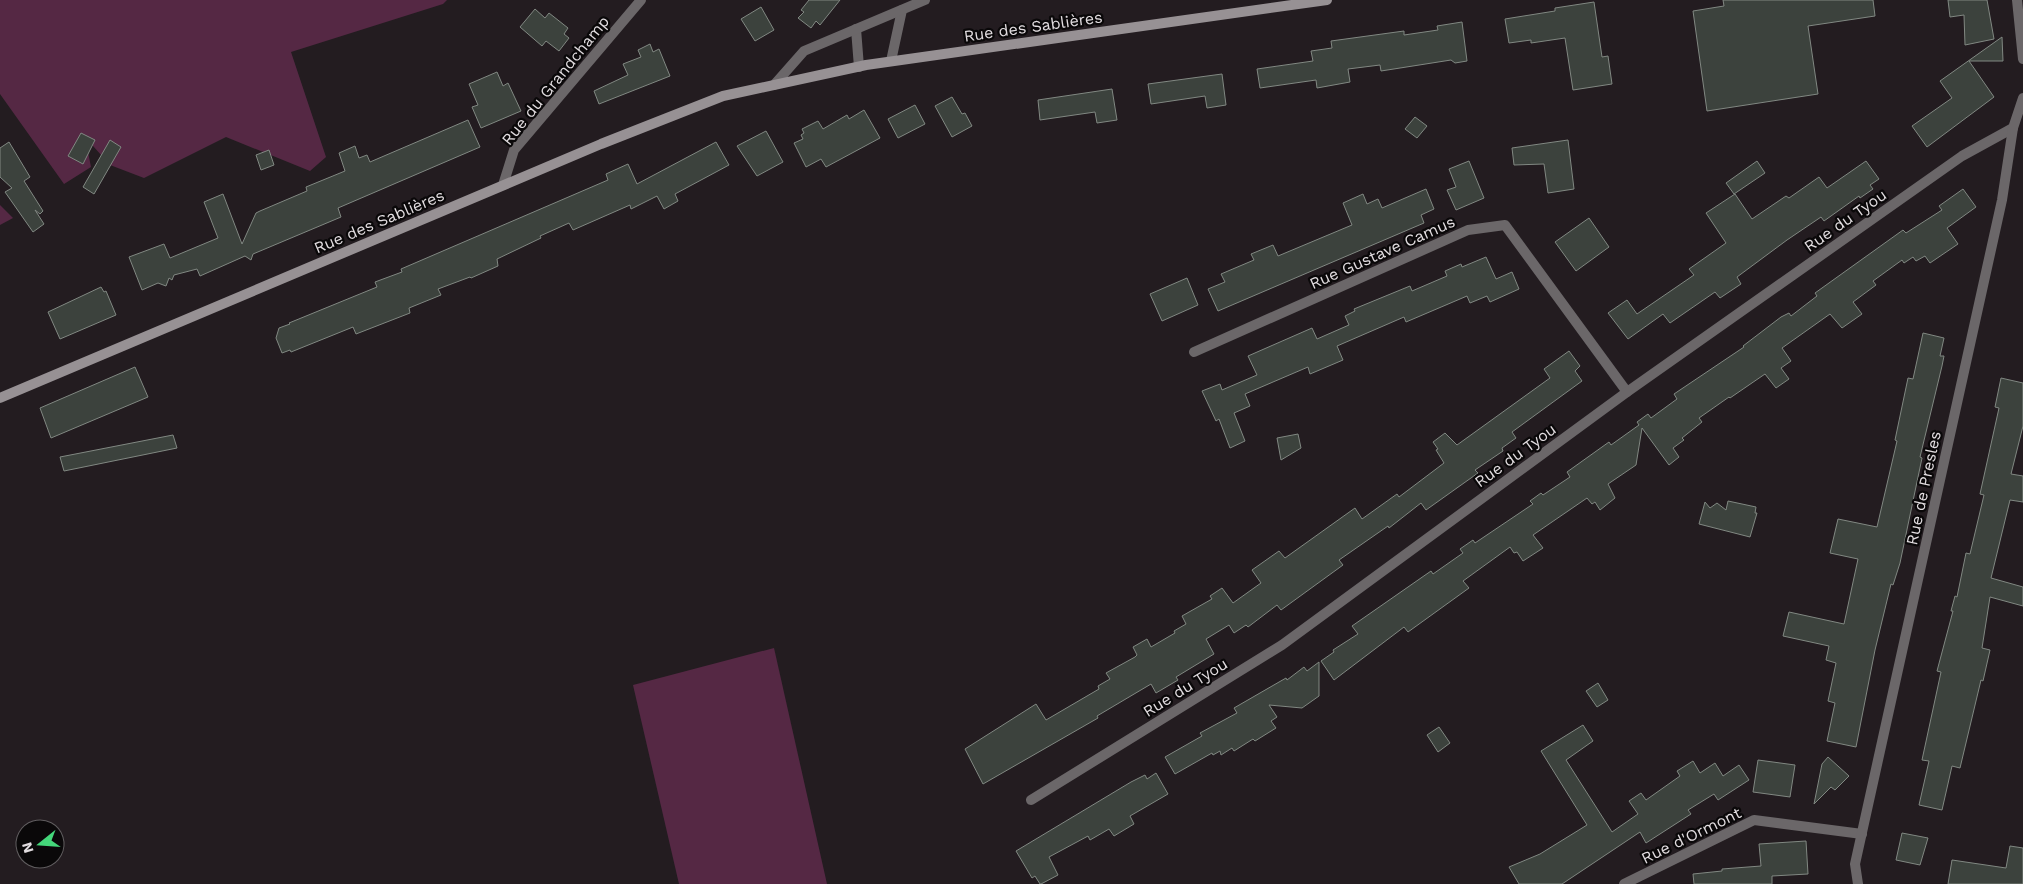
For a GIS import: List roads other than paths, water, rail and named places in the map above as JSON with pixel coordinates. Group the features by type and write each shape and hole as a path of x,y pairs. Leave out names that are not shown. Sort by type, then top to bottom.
{"main road":[{"name":"Rue des Sablières","path":"0,398 503,186 723,96 859,67 1327,0"}],"street":[{"name":"Rue du Grandchamp","path":"503,186 514,150 641,0"},
{"path":"774,85 804,51 926,0"},
{"path":"2017,0 2023,59"},
{"path":"891,62 902,10"},
{"path":"856,29 859,67"},
{"name":"Rue de Presles","path":"1858,884 1854,864 2002,200 2013,128 2023,98"},
{"name":"Rue du Tyou","path":"1031,800 1282,645 1627,392 1962,156 2013,128"},
{"name":"Rue Gustave Camus","path":"1194,352 1468,230 1504,225 1627,392"},
{"name":"Rue d'Ormont","path":"1624,884 1754,820 1862,834"}]}
